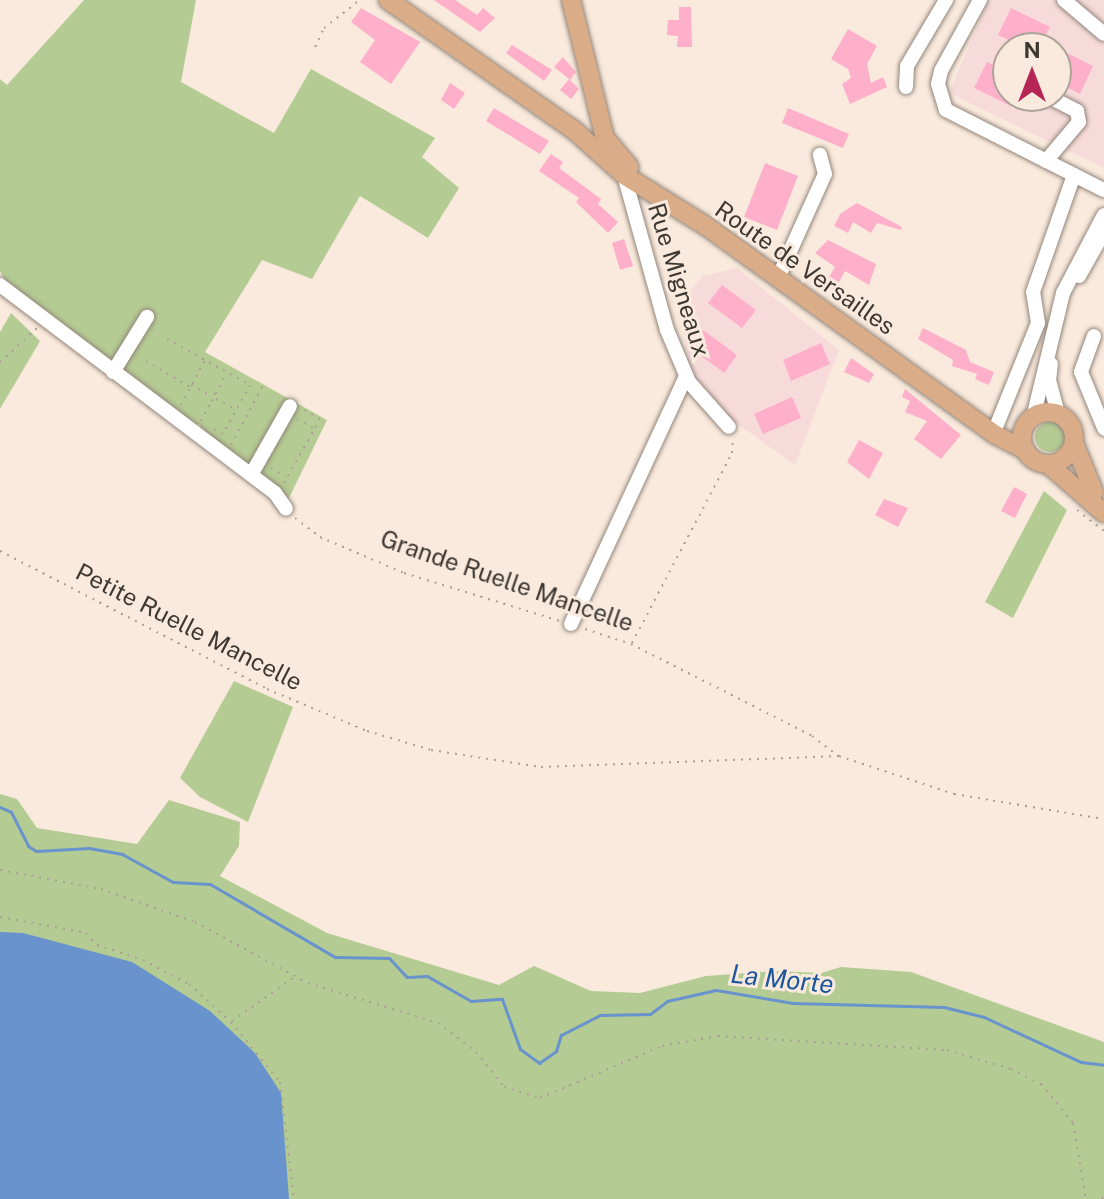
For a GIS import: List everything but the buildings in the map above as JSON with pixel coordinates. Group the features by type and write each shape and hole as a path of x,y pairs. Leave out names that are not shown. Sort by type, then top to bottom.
{"main road":[{"name":"Route de Versailles","path":"388,0 601,147 624,175 706,226 1025,450"},
{"path":"577,3 584,80 601,147 706,226"},
{"path":"989,425 1030,421 1058,414 1072,429 1085,479 1104,503"},
{"path":"1030,421 1025,450 1048,464 1104,513"},
{"path":"1048,464 1068,456 1074,443"}],"street":[{"path":"906,87 907,66 946,0"},
{"path":"980,0 941,71 940,97 956,118 1104,190"},
{"path":"1064,0 1104,34"},
{"path":"1046,161 1079,122 1077,111 1072,108"},
{"path":"778,278 825,174 820,155"},
{"name":"Rue Migneaux","path":"624,175 667,330 686,376 729,427"},
{"path":"989,425 1038,323 1033,292 1074,175"},
{"path":"1030,421 1063,293 1104,215"},
{"path":"1058,414 1049,380 1055,347 1070,296 1104,232"},
{"path":"0,285 45,324 197,426 286,509"},
{"path":"113,372 147,317"},
{"path":"1094,336 1081,372 1104,428"},
{"path":"571,624 686,376"},
{"path":"251,475 290,408"}],"path":[{"path":"315,47 320,33 360,0"},
{"path":"0,362 45,324"},
{"path":"167,339 227,372 250,385 223,434 197,426 179,408 205,360"},
{"path":"146,361 211,396"},
{"path":"211,396 227,372"},
{"path":"262,387 230,445 288,478"},
{"path":"215,393 216,399"},
{"path":"211,396 212,401"},
{"path":"216,399 236,410"},
{"path":"197,426 216,399"},
{"path":"290,408 315,429"},
{"path":"278,484 288,478 320,419 290,408"},
{"path":"631,644 732,453 729,427"},
{"name":"Grande Ruelle Mancelle","path":"286,509 320,537 350,551 631,644 812,736 839,756 954,794 1104,819"},
{"name":"Petite Ruelle Mancelle","path":"0,551 267,689 367,731 431,750 541,767 839,756"},
{"path":"0,870 101,889 195,922 297,976 375,1007 438,1023 476,1052 504,1087 540,1098 662,1046 718,1036 910,1047 982,1060 1011,1069 1058,1100 1073,1123 1086,1199"},
{"path":"0,917 86,933 97,945 143,960 189,984 231,1022 280,1082 294,1199"},
{"path":"231,1022 297,976"},
{"path":"1102,1199 1104,1194"}],"shaded area":[{"path":"989,0 1104,0 1104,168 949,93"},
{"path":"737,268 839,350 795,465 725,415 691,377 679,302 703,276"}],"green space":[{"path":"84,0 196,0 181,82 274,133 311,69 435,138 422,157 459,188 428,238 360,196 312,279 262,260 205,352 327,420 289,498 201,432 200,424 193,425 8,287 0,271 0,79 7,85"},
{"path":"11,313 40,341 0,409 0,332"},
{"path":"1050,422 1061,426 1065,437 1061,448 1050,452 1039,448 1035,437 1039,426"},
{"path":"1044,491 1067,510 1013,618 985,602"},
{"path":"234,681 293,707 248,822 200,797 180,778"},
{"path":"0,794 17,799 37,828 137,844 169,800 240,822 239,846 220,876 327,933 499,985 534,966 591,991 640,993 706,976 775,971 821,973 841,967 911,972 1104,1042 1104,1199 0,1199"}],"water":[{"path":"0,932 23,933 132,962 210,1011 255,1053 281,1093 289,1199 0,1199"}],"waterway":[{"name":"La Morte","path":"0,807 11,812 28,846 36,851 89,848 122,854 173,882 210,884 335,957 389,958 407,977 427,976 471,1001 502,999 520,1049 539,1063 556,1051 561,1035 600,1015 650,1014 667,1001 716,990 793,1003 944,1007 984,1017 1081,1062 1104,1065"}]}
